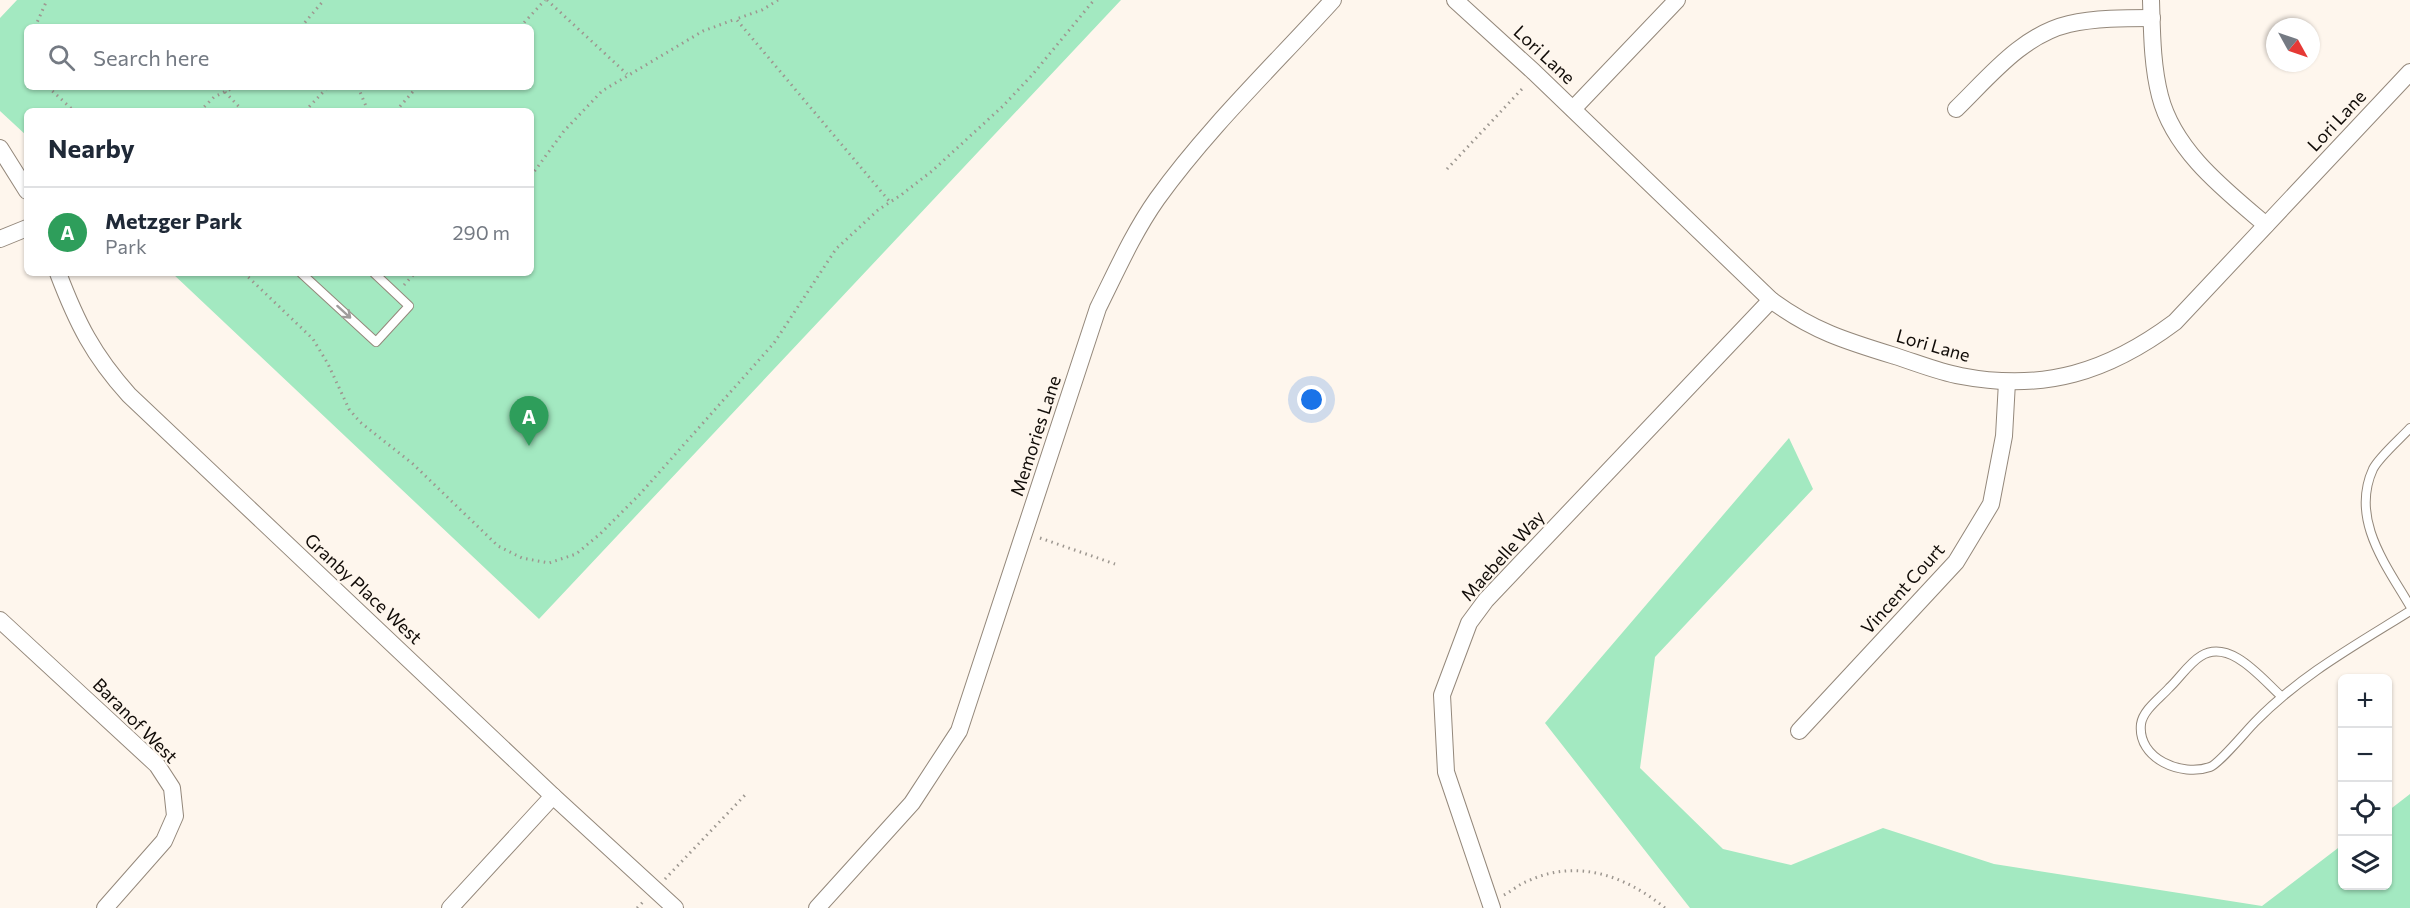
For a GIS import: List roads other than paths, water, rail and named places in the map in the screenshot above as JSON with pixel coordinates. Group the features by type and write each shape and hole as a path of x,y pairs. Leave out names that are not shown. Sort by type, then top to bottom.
{"street":[{"name":"Memories Lane","path":"817,908 912,803 959,731 1098,308 1130,244 1155,202 1185,162 1333,0"},
{"name":"Lori Lane","path":"1455,0 1771,300 1792,315 1819,331 1960,376 2007,382 2054,380 2080,374 2104,365 2149,341 2175,322 2410,72"},
{"path":"1572,109 1677,0"},
{"path":"2151,0 2156,80 2170,121 2205,170 2229,195 2266,225"},
{"path":"1956,109 2019,49 2042,34 2068,24 2152,18"},
{"path":"0,148 24,187"},
{"path":"0,239 24,229"},
{"name":"Granby Place West","path":"59,276 85,338 106,370 129,395 553,796 675,908"},
{"name":"Maebelle Way","path":"1497,902 1446,772 1442,695 1470,622 1486,600 1771,300"},
{"name":"Vincent Court","path":"1799,731 1956,562 1991,504 2004,436 2007,382"},
{"name":"Baranof West","path":"0,620 157,765 172,788 175,816 164,841 110,903"},
{"path":"450,908 553,796"}],"lane":[{"path":"304,276 376,342 409,306 377,276"},
{"path":"2410,428 2373,468 2365,498 2366,521 2372,541 2410,606"},
{"path":"2281,696 2240,658 2219,652 2202,656 2148,709 2141,724 2145,745 2157,760 2187,771 2212,767 2281,696 2333,658 2410,611"}],"place":[{"name":"Metzger Park","path":"529,446"}]}
